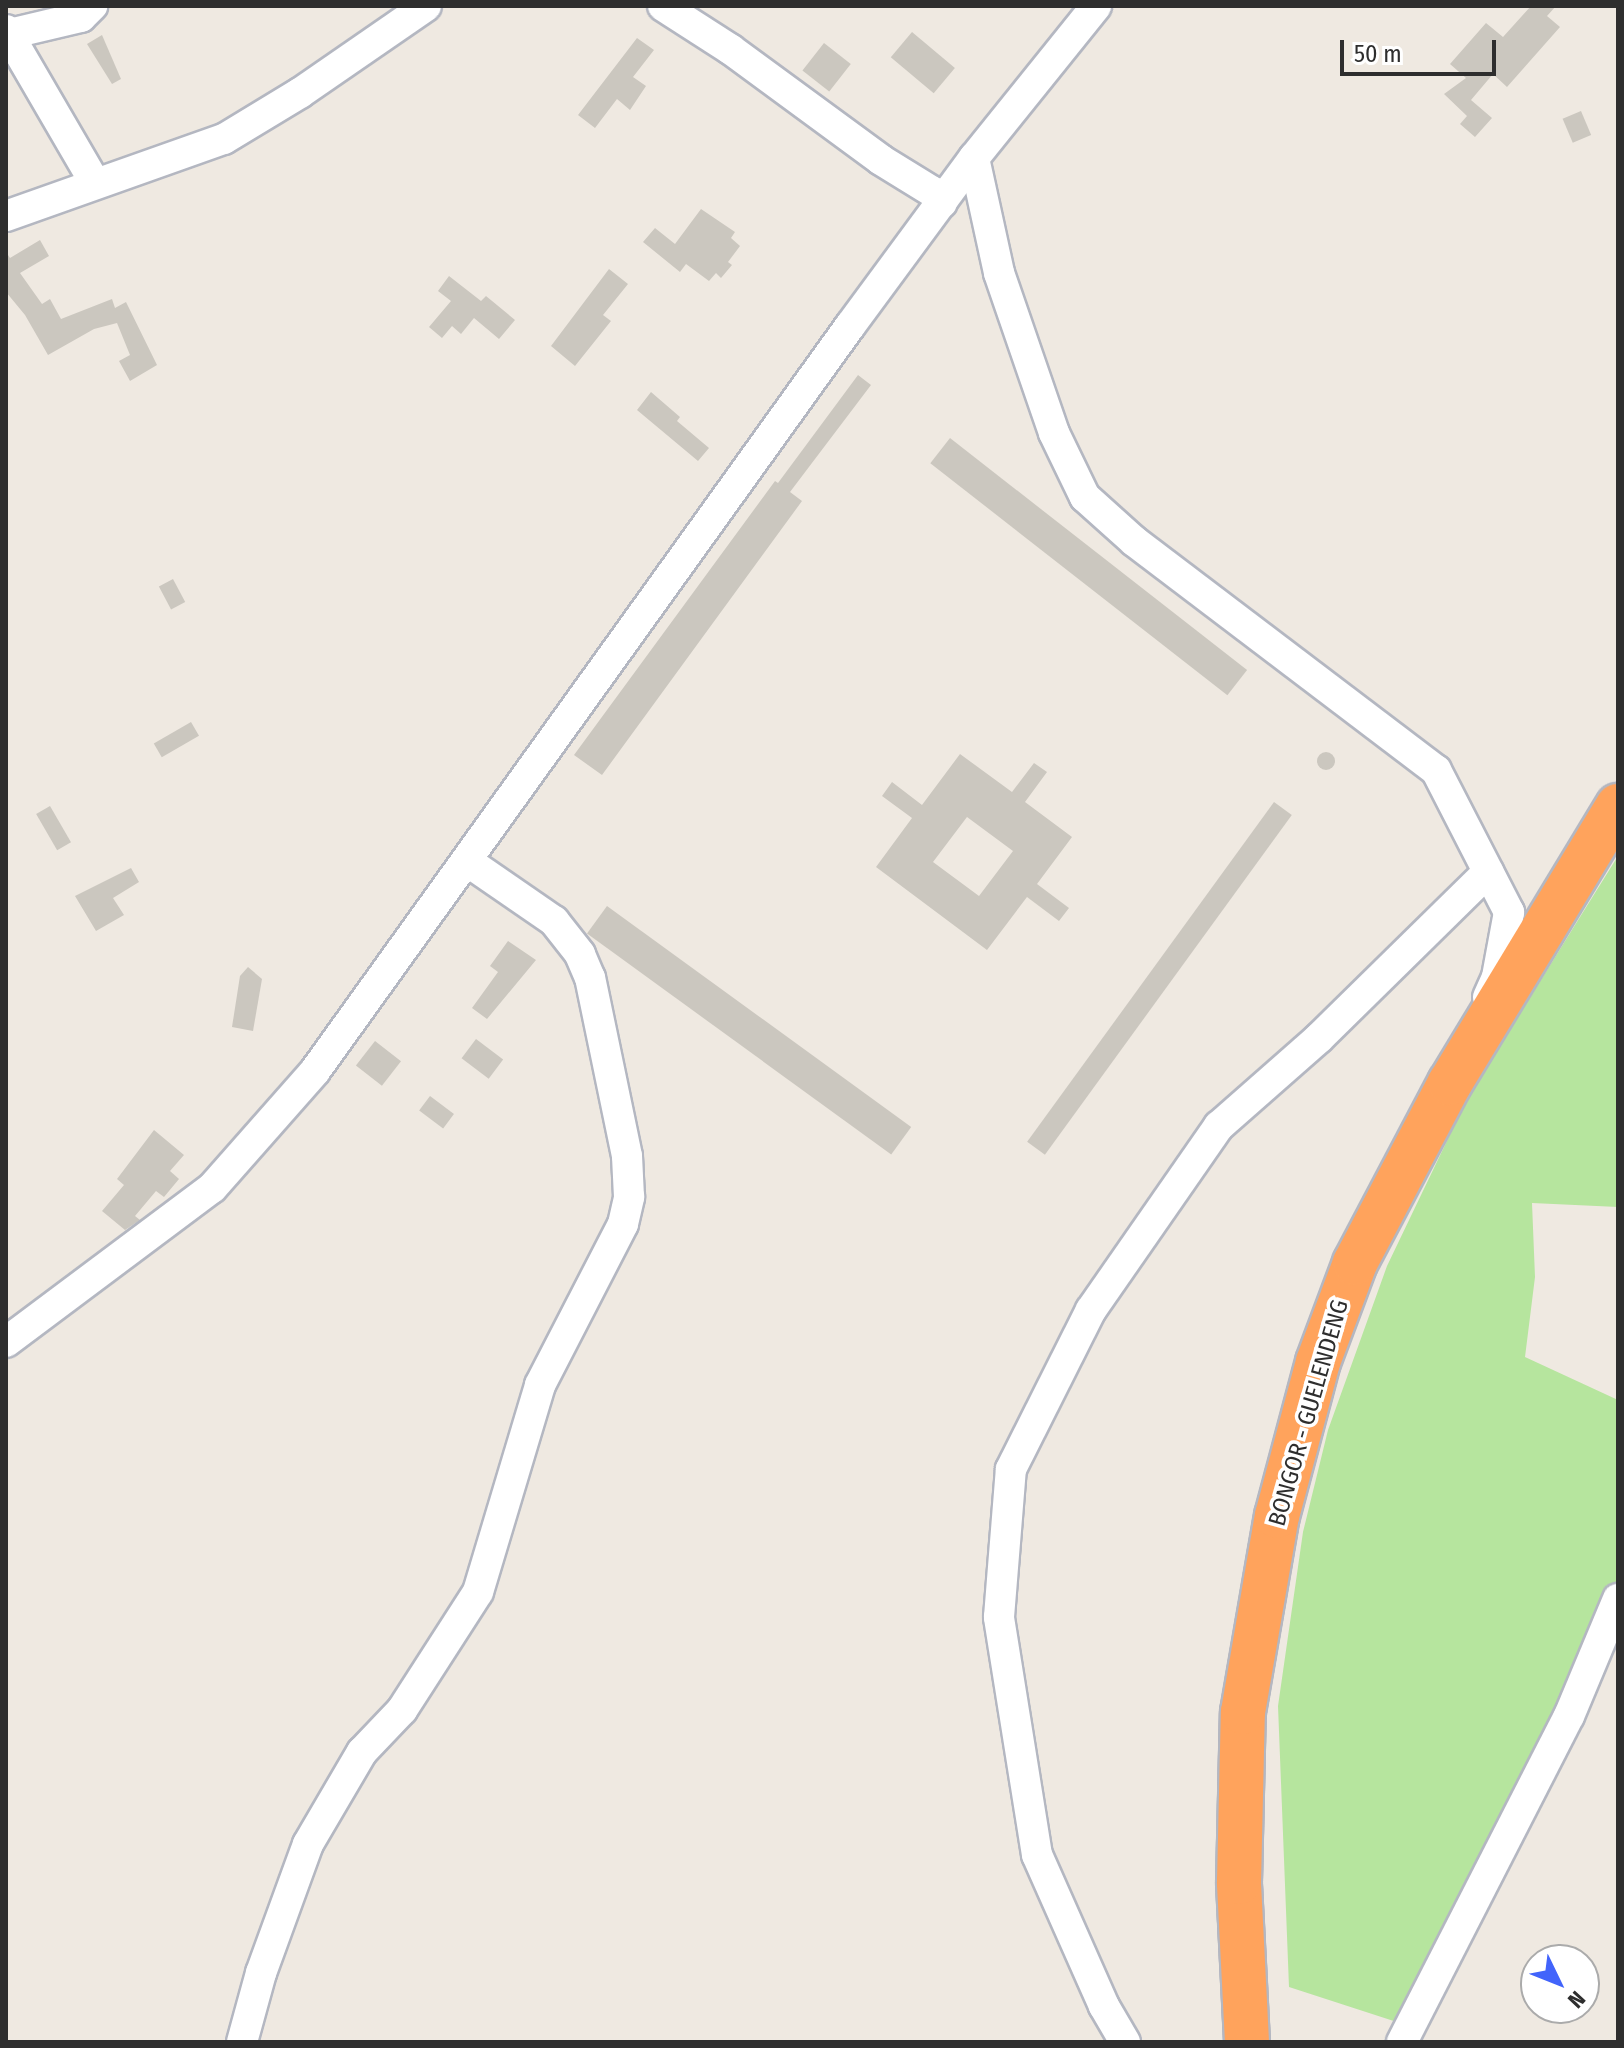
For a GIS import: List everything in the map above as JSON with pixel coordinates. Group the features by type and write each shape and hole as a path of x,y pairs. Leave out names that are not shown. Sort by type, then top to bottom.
{"highway":[{"name":"BONGOR - GUELENDENG","path":"1247,2042 1239,1882 1243,1712 1275,1527 1318,1362 1347,1282 1450,1083 1618,806"}],"street":[{"path":"92,6 81,17 7,32 95,183"},
{"path":"6,216 224,139 300,93 426,6"},
{"path":"663,6 730,49 881,160 933,192 942,203"},
{"path":"6,1342 212,1188 315,1071 974,158 1096,6"},
{"path":"974,158 999,273 1054,433 1085,497 1134,541 1436,770 1509,912 1497,977 1450,1083"},
{"path":"242,2042 261,1973 308,1844 362,1752 402,1710 478,1592 540,1385 623,1224 629,1197 627,1156 590,978 580,954 554,921 467,861"},
{"path":"1125,2042 1104,2006 1037,1855 999,1617 1011,1469 1091,1310 1219,1126 1319,1038 1488,872"},
{"path":"1402,2042 1569,1716 1618,1599"}],"green space":[{"path":"1618,856 1618,1207 1532,1203 1535,1277 1525,1357 1618,1400 1618,1588 1406,2025 1289,1987 1278,1706 1303,1532 1328,1430 1387,1266 1468,1097"}],"building":[{"path":"1531,6 1556,6 1547,16 1560,27 1507,87 1493,74 1471,100 1492,118 1475,137 1460,124 1467,116 1444,94 1466,78 1450,64 1486,23 1503,37"},
{"path":"912,32 955,68 934,93 891,57"},
{"path":"102,35 121,79 112,84 87,44"},
{"path":"637,38 654,50 633,77 646,86 630,110 617,99 595,128 578,115"},
{"path":"824,43 851,64 829,92 802,71"},
{"path":"1581,111 1591,135 1573,143 1563,119"},
{"path":"701,209 735,232 731,238 740,246 728,262 732,265 721,278 716,273 709,281 686,264 680,272 643,242 655,228 675,244"},
{"path":"40,240 49,256 20,273 42,304 50,299 61,319 112,299 115,308 126,302 157,365 130,381 119,361 130,355 117,323 94,329 48,355 25,315 6,292 6,252 10,258"},
{"path":"609,269 628,284 603,315 611,321 575,366 551,346"},
{"path":"449,276 481,301 486,296 515,320 499,339 474,318 461,334 452,326 442,338 429,327 451,301 438,291"},
{"path":"858,375 871,385 790,492 802,501 602,775 574,755 775,481 778,483"},
{"path":"651,392 680,417 677,421 709,448 698,461 637,410"},
{"path":"950,438 1247,670 1227,695 930,463"},
{"path":"173,579 185,602 171,609 159,587"},
{"path":"191,722 199,736 162,757 154,744"},
{"path":"1326,752 1335,761 1326,770 1317,761"},
{"path":"960,754 1012,792 1034,763 1047,772 1025,802 1072,837 1037,884 1069,908 1059,921 1027,897 987,950 876,867 912,818 882,796 892,782 922,805","holes":["967,817 1013,851 979,896 933,862"]},
{"path":"1274,802 1292,815 1045,1155 1027,1142"},
{"path":"50,806 71,842 57,850 36,814"},
{"path":"131,868 139,882 113,898 124,915 96,931 75,896"},
{"path":"607,906 911,1127 891,1155 587,934"},
{"path":"508,941 536,960 487,1019 472,1008 498,972 490,966"},
{"path":"248,967 262,979 253,1031 232,1027 240,976"},
{"path":"476,1039 503,1059 489,1079 462,1058"},
{"path":"375,1041 401,1061 382,1086 356,1065"},
{"path":"430,1096 454,1114 443,1128 419,1110"},
{"path":"154,1130 184,1155 170,1171 179,1179 164,1197 156,1191 135,1216 140,1220 125,1230 102,1211 124,1185 117,1179"}]}
